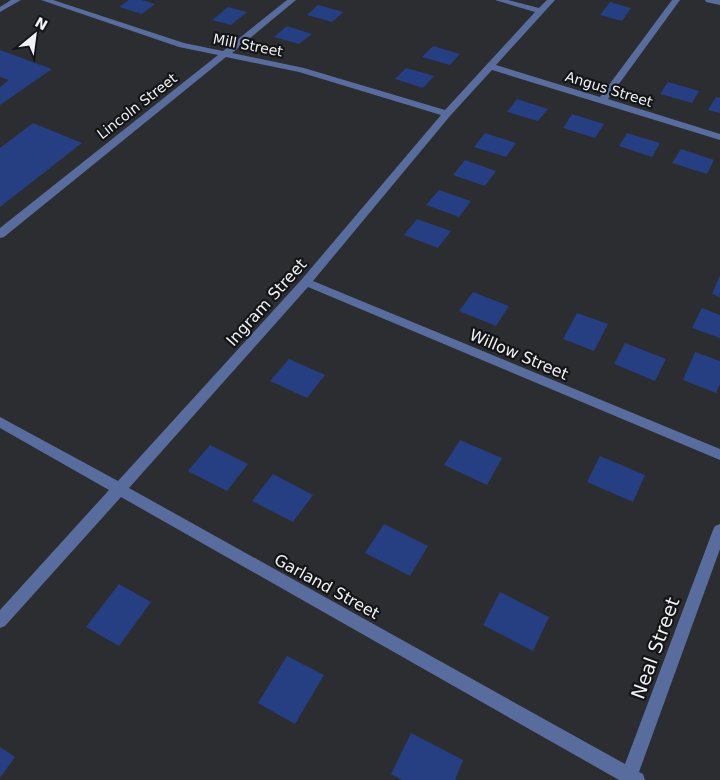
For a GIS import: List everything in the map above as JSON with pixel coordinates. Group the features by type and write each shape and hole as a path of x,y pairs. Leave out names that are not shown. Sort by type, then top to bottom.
{"street":[{"path":"0,10 17,0"},
{"name":"Mill Street","path":"45,0 182,45 224,55 256,59 301,70 447,114"},
{"name":"Lincoln Street","path":"0,234 292,0"},
{"path":"499,0 541,11"},
{"name":"Ingram Street","path":"0,621 306,282 447,114 551,0"},
{"path":"602,101 676,0"},
{"path":"709,0 720,3"},
{"name":"Angus Street","path":"490,66 720,137"},
{"name":"Willow Street","path":"306,282 720,455"},
{"name":"Garland Street","path":"0,422 631,779"},
{"name":"Neal Street","path":"631,779 720,530"}],"building":[{"path":"129,0 142,0 155,4 142,14 119,7"},
{"path":"610,2 631,8 622,21 600,15"},
{"path":"318,5 343,12 332,22 307,15"},
{"path":"228,7 247,12 231,25 212,20"},
{"path":"287,26 312,34 299,44 274,37"},
{"path":"433,46 460,54 450,65 422,57"},
{"path":"0,50 52,69 0,105 0,87 9,80 0,77"},
{"path":"406,68 434,76 423,88 395,79"},
{"path":"668,82 699,91 692,103 660,94"},
{"path":"716,97 720,98 720,113 708,110"},
{"path":"517,99 548,109 538,121 507,112"},
{"path":"572,114 604,124 595,138 563,128"},
{"path":"33,123 82,143 0,207 0,148"},
{"path":"485,133 516,143 506,157 474,147"},
{"path":"627,133 660,143 652,157 619,146"},
{"path":"681,149 714,160 707,174 672,163"},
{"path":"465,160 496,171 485,186 453,175"},
{"path":"439,190 471,201 459,217 426,205"},
{"path":"417,219 451,231 438,248 404,235"},
{"path":"720,275 720,297 712,294"},
{"path":"473,292 509,306 496,326 459,311"},
{"path":"702,308 720,315 720,338 692,328"},
{"path":"577,313 608,324 594,351 563,339"},
{"path":"625,343 666,359 655,381 614,364"},
{"path":"695,352 720,361 720,384 716,393 683,380"},
{"path":"289,359 325,375 307,398 270,381"},
{"path":"460,440 502,458 487,485 444,465"},
{"path":"210,445 248,464 227,491 188,471"},
{"path":"600,456 645,475 633,502 587,482"},
{"path":"273,474 313,495 293,522 252,501"},
{"path":"384,524 428,546 410,576 365,553"},
{"path":"119,584 151,602 119,646 86,627"},
{"path":"500,592 549,617 533,651 483,625"},
{"path":"287,656 324,675 295,724 258,703"},
{"path":"411,733 463,760 455,780 402,780 391,774"},
{"path":"0,747 15,757 0,778"}]}
